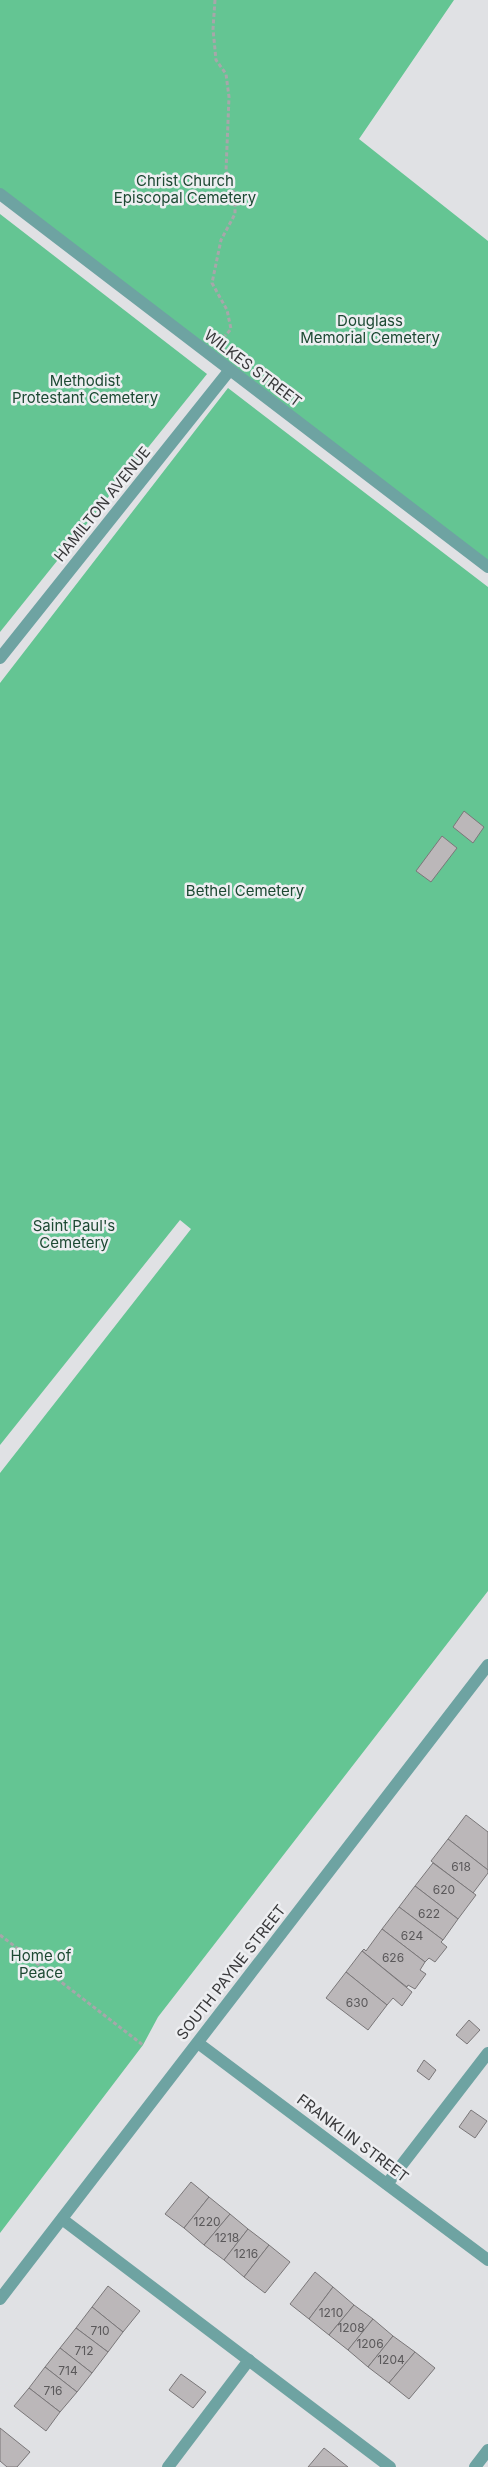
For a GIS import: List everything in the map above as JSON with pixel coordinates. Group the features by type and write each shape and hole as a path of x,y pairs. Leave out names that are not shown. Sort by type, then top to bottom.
{"street":[{"name":"WILKES STREET","path":"0,194 229,371 488,567"},
{"name":"HAMILTON AVENUE","path":"0,658 229,371"},
{"name":"SOUTH PAYNE STREET","path":"0,2299 488,1664"},
{"name":"FRANKLIN STREET","path":"198,2043 488,2260"},
{"path":"387,2184 488,2053"},
{"path":"62,2219 390,2467"},
{"path":"168,2467 249,2360"},
{"path":"475,2467 488,2450"}],"path":[{"path":"210,356 231,329 227,310 212,283 221,240 235,214 235,196 226,170 229,97 226,74 216,60 213,29 216,0"},
{"path":"0,1935 143,2045"}],"green space":[{"path":"0,0 454,0 359,139 488,241 488,567 0,194"},
{"name":"Methodist Protestant Cemetery","path":"0,214 207,374 0,632"},
{"name":"Bethel Cemetery","path":"228,388 488,587 488,1591 158,2017 143,2045 0,2233 0,1473 191,1229 180,1220 0,1445 0,683"}],"building":[{"path":"464,811 484,827 473,843 453,827"},
{"path":"442,836 457,848 431,882 416,871"},
{"path":"466,1815 488,1832 488,1870 448,1839"},
{"path":"448,1839 488,1870 488,1873 473,1893 431,1861"},
{"path":"433,1863 476,1895 458,1919 415,1886"},
{"path":"415,1886 458,1919 443,1940 399,1907"},
{"path":"399,1907 443,1940 441,1942 447,1947 435,1962 429,1958 425,1962 382,1929"},
{"path":"382,1929 425,1962 420,1970 426,1974 415,1989 408,1985 407,1987 362,1951 364,1949 366,1951"},
{"path":"362,1951 412,1992 402,2006 393,1998 387,2005 346,1972"},
{"path":"346,1972 387,2005 368,2030 326,1998"},
{"path":"469,2020 480,2030 467,2044 456,2035"},
{"path":"424,2060 436,2070 429,2080 417,2071"},
{"path":"471,2110 487,2121 475,2138 459,2127"},
{"path":"191,2182 209,2197 184,2228 165,2214"},
{"path":"209,2197 230,2214 204,2245 184,2228"},
{"path":"230,2214 248,2229 224,2260 204,2245"},
{"path":"248,2229 269,2245 244,2277 224,2260"},
{"path":"269,2245 290,2262 265,2293 244,2277"},
{"path":"315,2272 333,2287 309,2319 290,2304"},
{"path":"108,2286 140,2311 123,2332 92,2307"},
{"path":"333,2287 354,2305 329,2335 309,2319"},
{"path":"354,2305 373,2319 348,2350 329,2335"},
{"path":"92,2307 123,2332 108,2352 76,2328"},
{"path":"373,2319 393,2336 368,2367 348,2350"},
{"path":"76,2328 108,2352 92,2373 60,2348"},
{"path":"393,2336 415,2352 389,2383 368,2367"},
{"path":"60,2348 92,2373 77,2392 45,2367"},
{"path":"415,2352 435,2368 409,2399 389,2383"},
{"path":"45,2367 77,2392 60,2412 29,2388"},
{"path":"181,2374 206,2392 193,2408 169,2390"},
{"path":"29,2388 60,2412 46,2431 14,2406"},
{"path":"0,2428 30,2452 17,2467 7,2467 0,2461"},
{"path":"324,2448 348,2467 308,2467"}],"park label":[{"name":"Christ Church Episcopal Cemetery","path":"185,188"},
{"name":"Douglass Memorial Cemetery","path":"370,328"},
{"name":"Saint Paul's Cemetery","path":"74,1234"},
{"name":"Home of Peace","path":"41,1964"}]}
